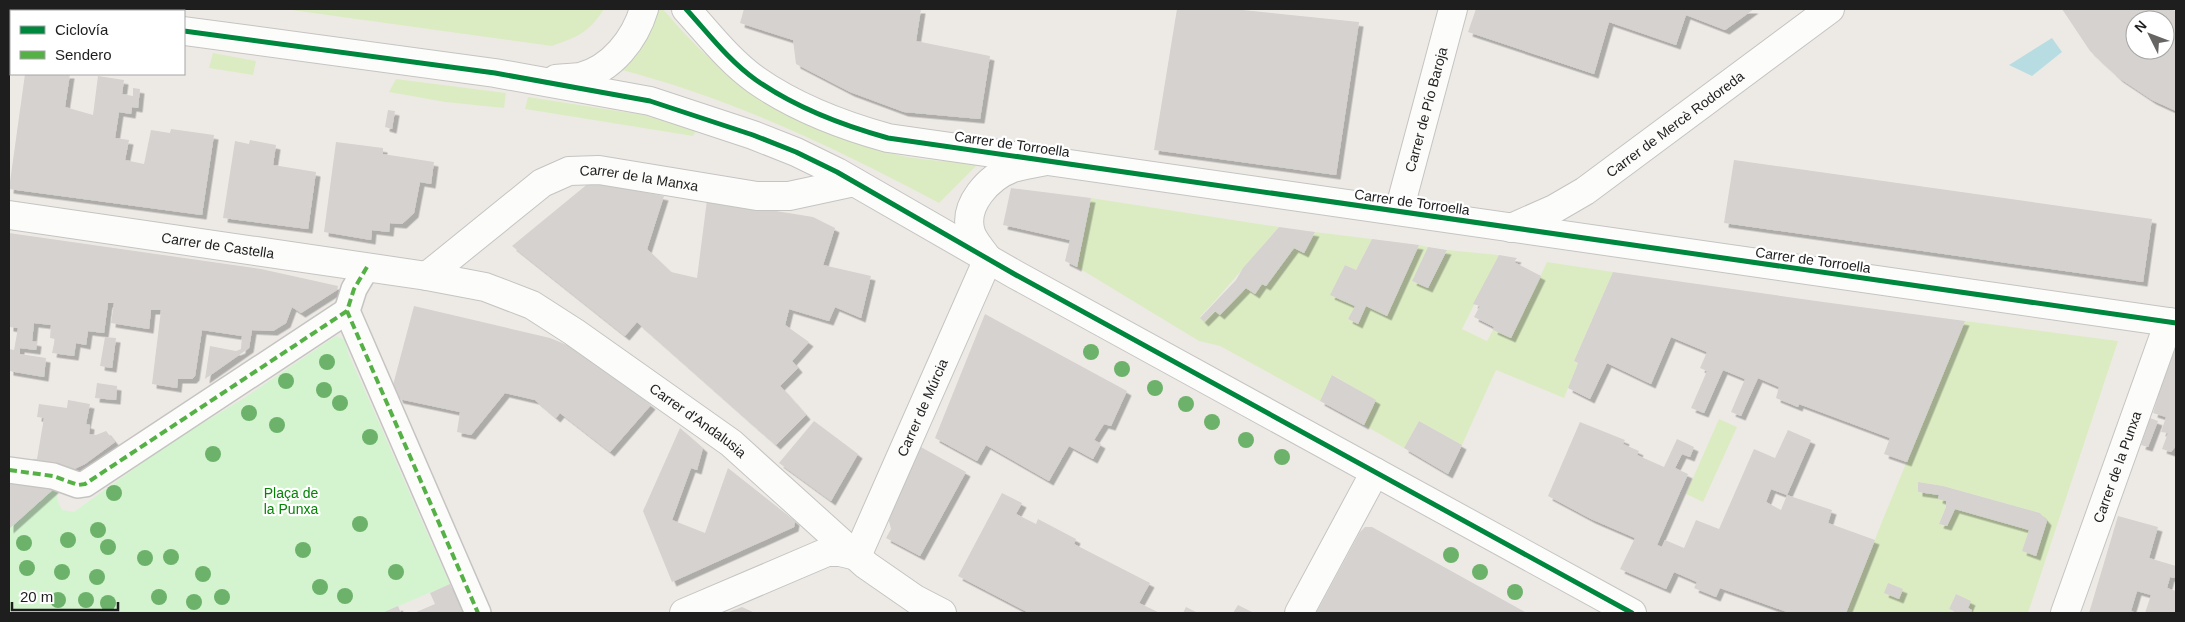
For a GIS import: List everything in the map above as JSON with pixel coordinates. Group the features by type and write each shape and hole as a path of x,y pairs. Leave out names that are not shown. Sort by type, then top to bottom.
{"street":[{"path":"532,81 580,77 606,65 626,46 644,9"},
{"name":"Carrer de Torroella","path":"686,9 720,48 755,79 798,106 841,124 888,138 2173,322"},
{"name":"Carrer de Pío Baroja","path":"1399,211 1453,9"},
{"name":"Carrer de Mercè Rodoreda","path":"1511,228 1554,209 1585,191 1830,9"},
{"path":"185,32 495,73 650,101 796,152 854,182 988,259 1632,613"},
{"name":"Carrer de Torroella","path":"988,259 972,234 968,217 976,198 994,178 1014,168 1048,161"},
{"name":"Carrer de la Manxa","path":"427,276 542,182 569,171 599,170 756,196 789,196 854,182"},
{"name":"Carrer de Castella","path":"9,215 427,276"},
{"name":"Carrer de Múrcia","path":"857,556 988,259"},
{"path":"9,470 53,476 78,485 85,484 347,311 354,289 367,267"},
{"name":"Carrer d'Andalusia","path":"427,276 493,290 532,306 574,332 731,443 866,565 915,599 942,613"},
{"path":"347,311 478,613"},
{"name":"Carrer de la Punxa","path":"2065,613 2173,322"},
{"path":"1299,613 1375,472"},
{"path":"684,613 826,552 840,552 857,556"}],"green space":[{"path":"284,9 604,9 588,29 569,40 552,46"},
{"path":"659,9 663,9 706,55 728,74 777,108 803,122 861,145 888,153 928,160 970,160 976,166 939,203 861,163 782,126 701,94 618,69 648,36"},
{"path":"213,53 256,61 253,75 209,68"},
{"path":"396,79 506,93 504,108 445,102 389,92"},
{"path":"528,97 644,115 696,131 693,136 525,109"},
{"path":"1091,198 1279,227 1200,317 1204,321 1215,311 1220,315 1246,288 1255,294 1262,284 1266,286 1294,248 1304,253 1315,232 1372,239 1356,270 1345,265 1331,295 1355,306 1348,319 1358,323 1366,306 1387,315 1419,245 1428,247 1412,281 1428,288 1447,250 1499,255 1462,329 1487,341 1493,330 1511,338 1547,262 1613,272 1574,361 1578,363 1564,398 1496,370 1462,445 1419,421 1404,448 1364,425 1375,400 1333,375 1320,401 1220,346 1199,341 1077,267"},
{"path":"1965,321 2118,341 2028,613 1971,613 1972,610 1968,608 1970,601 1956,594 1949,609 1958,613 1846,613","holes":["1918,482 1943,486 2040,513 2047,521 2036,556 2023,551 2029,530 1955,509 1947,526 1939,524 1946,507 1946,501 1938,499 1939,495 1918,492"]},
{"name":"Plaça de la Punxa","path":"336,336 345,340 348,353 450,584 382,613 9,613 9,529 57,486 57,498 62,510 74,512 171,442 241,400"},
{"path":"1719,419 1737,427 1703,502 1686,494"}],"water":[{"path":"2052,38 2062,52 2032,76 2009,65"}],"building":[{"path":"744,9 921,9 916,41 990,56 980,119 904,112 850,92 796,64 793,40 740,23"},
{"path":"1177,9 1233,9 1359,22 1336,175 1154,150"},
{"path":"1476,9 1754,9 1725,30 1686,15 1676,45 1609,22 1594,74 1468,32"},
{"path":"2062,9 2173,10 2125,10 2125,60 2175,60 2176,12 2176,111 2152,100 2119,78 2090,51"},
{"path":"25,75 70,75 65,107 93,115 98,76 124,80 122,94 133,96 133,88 140,89 138,108 132,107 131,114 119,112 115,138 129,140 125,160 144,164 151,130 170,133 171,129 214,135 202,215 9,189"},
{"path":"388,110 395,111 392,129 385,127"},
{"path":"250,140 276,145 273,165 316,172 308,229 223,218 235,141 249,144"},
{"path":"336,142 383,148 383,154 434,162 431,184 420,182 414,213 402,224 390,223 389,232 372,230 371,240 324,232"},
{"path":"1734,160 2152,219 2143,282 1724,223"},
{"path":"590,182 664,196 647,249 671,272 697,278 707,200 813,217 835,228 823,265 871,276 861,318 835,307 829,321 789,309 785,325 809,342 792,361 798,368 780,386 806,415 776,445 637,322 625,336 512,246"},
{"path":"1011,188 1091,198 1077,267 1065,261 1070,240 1003,225"},
{"path":"1279,227 1315,232 1304,253 1294,248 1266,286 1262,284 1255,294 1246,288 1220,315 1215,311 1204,322 1200,318 1236,280 1243,268"},
{"path":"9,233 261,269 338,286 337,290 301,313 292,307 286,323 273,331 252,330 249,348 205,379 210,346 236,351 241,349 242,336 202,330 195,376 192,379 178,379 177,388 152,384 161,310 151,310 149,329 111,323 114,303 108,303 104,333 88,331 86,345 76,343 74,356 52,353 55,339 50,338 51,325 34,323 32,341 37,342 36,350 20,348 20,354 46,358 44,377 9,371 9,349 14,350 18,328 9,327"},
{"path":"1372,239 1419,245 1387,316 1366,306 1358,324 1348,319 1355,306 1330,295 1345,265 1356,270"},
{"path":"1428,247 1447,250 1428,288 1412,281"},
{"path":"1499,255 1517,258 1514,262 1541,276 1511,338 1493,330 1494,327 1474,317 1480,306 1473,304"},
{"path":"1613,272 1965,321 1907,462 1884,454 1890,438 1799,404 1798,407 1776,398 1779,387 1758,378 1741,416 1731,412 1745,379 1723,370 1704,413 1691,408 1707,371 1700,368 1707,352 1671,337 1651,384 1607,363 1590,399 1568,388 1578,363 1574,361"},
{"path":"414,306 550,338 579,350 651,405 610,452 560,413 556,418 535,400 505,393 471,435 457,432 460,412 399,399 393,385"},
{"path":"985,314 1127,391 1111,426 1104,424 1094,440 1101,444 1093,459 1069,446 1049,481 986,445 977,461 935,438"},
{"path":"105,337 116,338 112,368 100,366"},
{"path":"2172,351 2176,351 2176,448 2171,452 2162,449 2168,433 2161,432 2166,417 2153,413"},
{"path":"1332,375 1376,400 1364,425 1320,401"},
{"path":"97,383 117,386 116,400 95,398"},
{"path":"68,400 90,404 86,424 90,425 89,434 96,435 106,431 115,442 85,464 68,472 31,465 33,459 37,459 44,418 37,417 39,404 67,408"},
{"path":"2150,418 2158,421 2148,447 2141,445"},
{"path":"814,421 858,454 831,501 779,463"},
{"path":"1419,421 1462,445 1448,474 1404,448"},
{"path":"1580,422 1625,440 1623,444 1639,451 1637,455 1664,467 1677,439 1694,447 1690,457 1682,454 1675,468 1688,474 1657,545 1662,547 1665,540 1684,548 1696,520 1719,529 1754,449 1775,458 1788,430 1811,440 1787,495 1832,510 1828,523 1875,540 1846,613 1790,613 1720,588 1716,597 1694,588 1697,582 1674,572 1666,589 1620,569 1635,538 1591,519 1548,496","holes":["1771,489 1787,495 1781,510 1766,502"]},
{"path":"680,428 703,448 697,470 691,468 672,520 705,533 728,468 795,521 794,527 672,582 643,511"},
{"path":"919,446 966,472 920,556 886,538 891,529 889,521 892,510"},
{"path":"9,477 57,486 9,529"},
{"path":"1918,482 1943,486 2040,513 2047,521 2036,556 2022,551 2029,530 1955,509 1947,526 1939,524 1946,507 1946,501 1938,499 1939,495 1918,492"},
{"path":"1002,493 1022,503 1016,514 1036,524 1038,519 1076,539 1074,544 1150,583 1139,603 1160,613 1029,613 958,576"},
{"path":"2118,516 2158,527 2149,558 2176,566 2175,578 2170,577 2167,588 2176,591 2176,613 2145,613 2151,595 2137,591 2131,611 2136,613 2089,613"},
{"path":"1365,527 1372,527 1527,613 1316,613 1360,532"},
{"path":"1888,583 1903,589 1899,599 1884,593"},
{"path":"450,584 463,613 414,613 435,604 430,593"},
{"path":"1956,594 1971,601 1968,608 1972,610 1971,613 1958,613 1949,609"},
{"path":"1238,605 1254,613 1233,613"},
{"path":"398,606 401,613 382,613"},
{"path":"742,607 755,613 726,613"},
{"path":"1186,607 1198,613 1183,613"}],"marked path":[{"path":"367,267 354,289 347,311 478,613"},
{"path":"9,470 53,476 78,485 85,484 347,311"}],"cycle path":[{"path":"686,9 737,64 771,90 819,115 888,138 2176,323"},
{"path":"185,31 495,73 650,101 753,135 796,152 837,172 1016,275 1632,613"}]}
